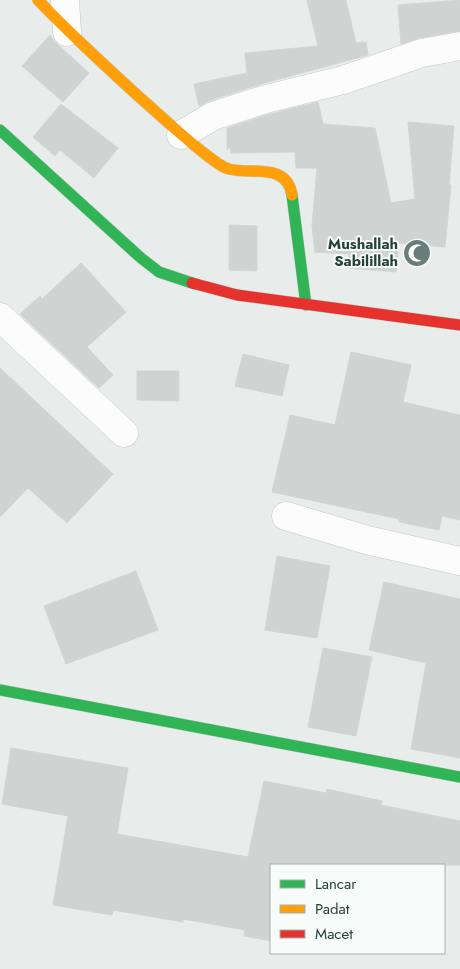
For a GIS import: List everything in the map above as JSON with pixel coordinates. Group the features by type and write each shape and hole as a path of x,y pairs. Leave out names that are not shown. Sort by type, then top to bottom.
{"street":[{"path":"38,0 67,32 181,135 226,168 268,173 288,181 292,192 306,305"},
{"path":"65,0 67,32"},
{"path":"181,135 213,116 343,80 422,53 460,46"},
{"path":"0,130 141,258 159,272 184,281 237,295 460,325"},
{"path":"0,317 124,433"},
{"path":"286,516 367,540 460,561"},
{"path":"0,690 460,777"}],"building":[{"path":"307,0 346,0 356,43 366,42 368,55 261,84 208,101 199,106 194,84 247,73 245,53 318,46"},
{"path":"460,0 460,31 419,38 401,44 398,5"},
{"path":"50,35 54,41 89,73 63,102 22,66"},
{"path":"318,102 323,124 375,128 391,203 415,199 408,122 454,126 445,247 399,243 396,272 348,268 349,254 315,252 312,226 317,168 296,168 295,152 231,153 230,147 227,150 227,128 270,114"},
{"path":"61,104 118,148 94,178 60,150 55,156 33,137"},
{"path":"229,225 257,226 257,271 229,270"},
{"path":"81,263 126,312 87,347 113,375 99,388 20,314 40,296 42,299"},
{"path":"351,352 411,365 403,402 460,415 460,520 442,516 439,530 399,522 399,519 272,492 290,415 335,425"},
{"path":"243,354 289,365 282,396 235,386"},
{"path":"0,368 113,474 67,523 28,488 0,517"},
{"path":"137,371 179,371 179,401 137,400"},
{"path":"277,556 330,566 317,638 265,630"},
{"path":"136,571 158,630 66,664 44,606"},
{"path":"384,582 460,599 460,758 411,749 426,663 369,650"},
{"path":"323,648 372,657 356,736 308,727"},
{"path":"11,748 128,768 117,834 248,857 264,781 326,793 327,789 382,801 381,805 460,821 460,865 270,864 270,941 244,936 245,930 183,919 183,922 113,910 112,915 53,905 68,816 2,804"}],"traffic: fast":[{"path":"0,130 141,258 159,272 192,283"},
{"path":"292,195 306,305"},
{"path":"0,690 460,777"}],"traffic: slow":[{"path":"38,0 112,72 209,157 229,169 276,174 289,185 292,195"}],"traffic: jam":[{"path":"192,283 237,295 460,325"}],"place":[{"name":"Mushallah Sabilillah","path":"417,253"}]}
